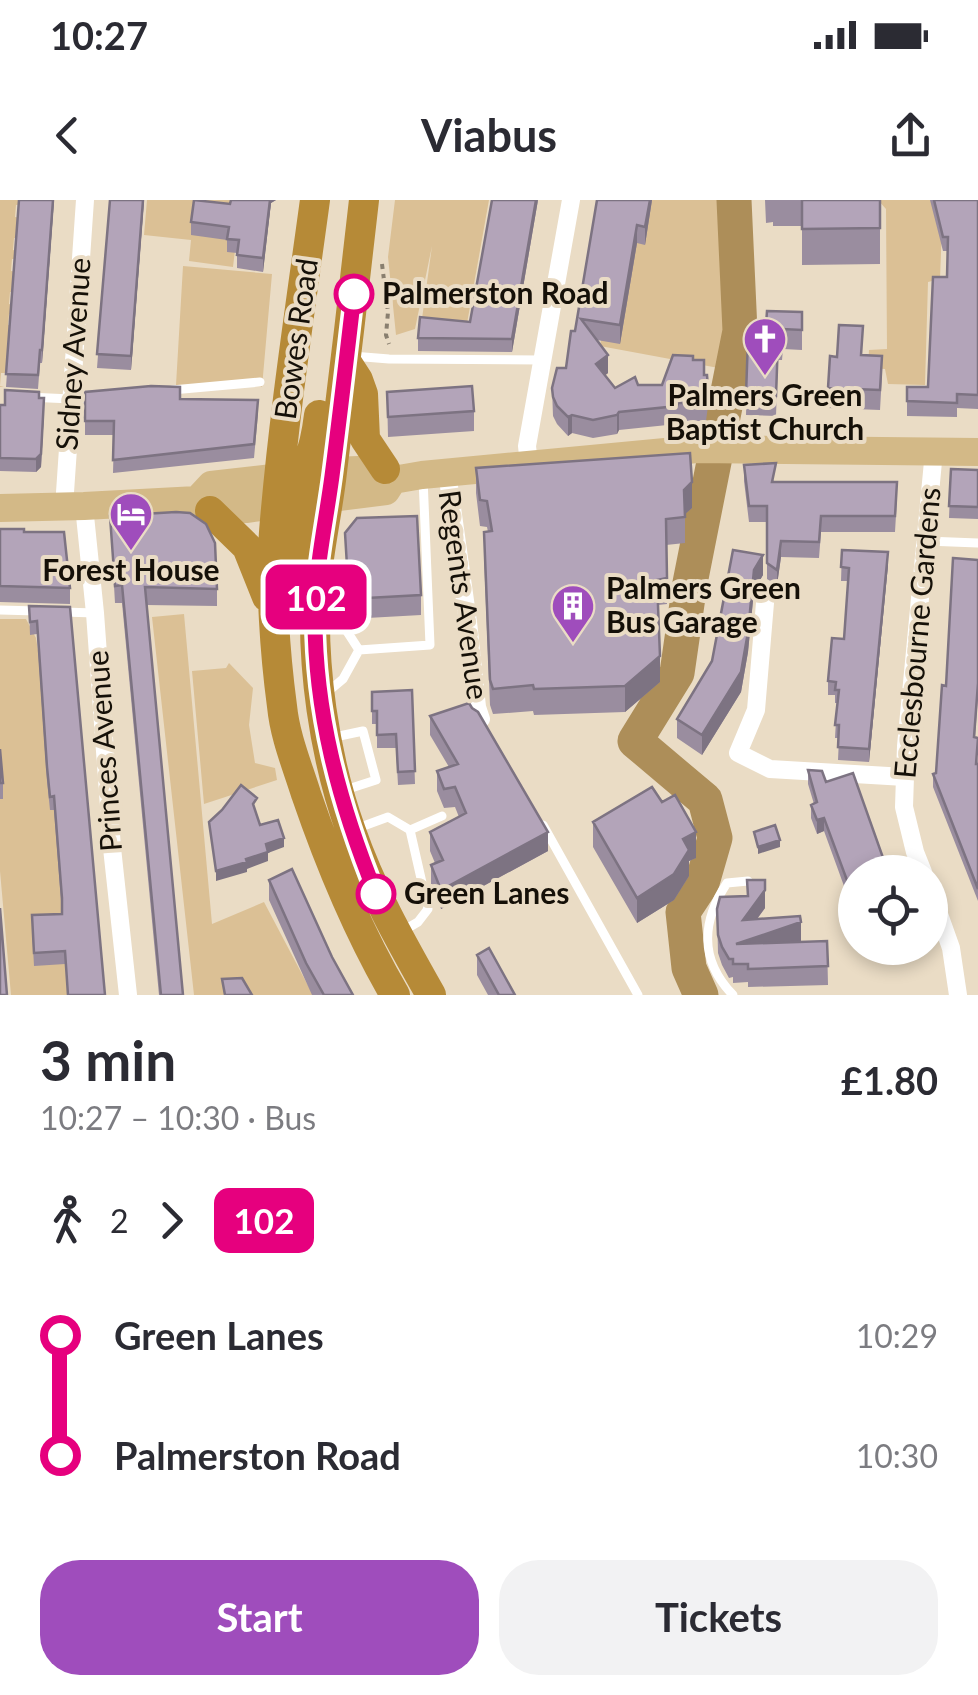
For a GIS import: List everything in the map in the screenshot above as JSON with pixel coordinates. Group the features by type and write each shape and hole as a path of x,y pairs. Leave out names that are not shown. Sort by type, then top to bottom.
{"highway":[{"name":"Bowes Road","path":"305,488 285,424 315,200"},
{"path":"306,792 297,695 294,597 299,515 316,444 345,200"},
{"name":"Bowes Road","path":"305,488 347,360 364,200"},
{"path":"347,360 364,394 365,439 389,474"},
{"path":"305,488 274,544 282,709 292,754 325,849 353,918 395,995"},
{"path":"305,488 317,575 320,698 340,792 376,894 431,995"},
{"path":"203,505 247,547 265,594 275,608"}],"main road":[{"path":"0,508 203,505 211,484 305,488 389,474 698,448 978,452"}],"street":[{"name":"Sidney Avenue","path":"74,507 71,399 85,200"},
{"path":"529,464 527,446 571,200"},
{"name":"Ecclesbourne Gardens","path":"915,855 904,807 905,777 934,451"},
{"name":"Regents Avenue","path":"435,473 468,622 477,707 485,726"},
{"name":"Princes Avenue","path":"74,507 94,613 128,995"},
{"path":"766,591 756,710 738,752 770,769 905,777"},
{"path":"948,940 958,995"}],"lane":[{"path":"347,360 544,360"},
{"path":"166,390 260,382"},
{"path":"14,396 109,396"},
{"path":"360,650 430,644 435,473"},
{"path":"926,540 978,543"},
{"path":"316,608 339,619 360,650"},
{"path":"0,610 94,613"},
{"path":"320,698 343,679 360,650"},
{"path":"328,739 363,731 376,780 340,792"},
{"path":"535,811 638,995"},
{"path":"410,830 442,816"},
{"path":"351,830 388,817 410,830 428,909 418,922 397,934"},
{"path":"734,995 712,968 710,923 727,883 748,881"}],"path":[{"path":"382,264 388,312 386,335"}],"shaded area":[{"path":"0,200 25,200 25,204 16,205 15,217 23,218 22,238 14,238 13,250 21,251 20,259 12,259 11,271 19,272 17,292 10,292 9,304 17,306 17,314 9,314 8,325 17,326 0,386"},
{"path":"147,200 241,200 233,267 189,261 191,240 144,235"},
{"path":"395,200 489,200 466,329 421,326 432,246 415,329 396,335 388,257"},
{"path":"626,200 726,200 733,334 724,369 600,346"},
{"path":"878,200 943,200 940,279 928,282 925,385 888,384 885,369 868,368 869,350 887,349 886,209"},
{"path":"183,266 272,274 262,387 176,385"},
{"path":"184,614 212,924 264,902 313,995 194,995 152,617"},
{"path":"0,619 26,619 36,638 50,725 72,995 11,995 0,871"},
{"path":"229,663 253,688 249,725 255,763 275,768 277,780 204,804 192,671 226,668"}],"building":[{"path":"19,200 53,200 38,375 6,374"},
{"path":"110,200 143,200 131,356 97,354"},
{"path":"194,200 230,204 231,200 270,200 263,258 237,255 239,240 227,239 229,227 191,222"},
{"path":"492,200 536,200 512,339 418,338 420,317 470,322"},
{"path":"597,200 650,200 645,227 637,225 620,325 581,319 608,355 596,364 615,388 635,377 638,385 662,385 673,355 693,356 693,360 704,360 706,403 678,403 593,420 568,417 557,406 552,388 557,368 566,368 571,331 575,331"},
{"path":"802,200 880,200 880,228 802,229"},
{"path":"934,200 978,200 978,395 957,394 957,403 907,401 907,387 928,387 933,277 947,277 948,237 943,237"},
{"path":"767,311 802,312 802,330 783,329 782,340 778,340 776,396 746,395 748,338 752,338 753,324 766,325"},
{"path":"839,325 863,326 861,355 882,356 880,390 828,388 830,356 837,357"},
{"path":"472,386 474,411 388,417 387,392"},
{"path":"180,387 180,399 258,400 254,444 113,460 114,421 85,421 85,392"},
{"path":"5,390 39,392 39,398 44,398 41,454 36,459 0,458 0,405 5,405"},
{"path":"690,453 692,482 684,490 685,517 666,519 667,578 657,580 660,656 625,686 534,689 533,685 493,689 484,532 492,531 487,501 480,500 476,468"},
{"path":"776,463 772,482 897,482 895,516 821,516 819,542 781,541 777,570 767,563 767,506 749,506 744,465"},
{"path":"951,469 978,470 978,507 949,506"},
{"path":"190,513 206,524 215,543 217,589 145,587 183,995 161,995 122,585 115,586 110,516"},
{"path":"417,516 421,595 349,599 345,533 357,518"},
{"path":"0,529 64,532 70,588 0,586"},
{"path":"733,550 763,555 754,570 741,672 702,735 677,719 712,661"},
{"path":"842,550 888,552 869,749 838,747 839,725 835,725 839,690 835,690 836,682 828,681 832,638 844,639 849,568 841,567"},
{"path":"953,558 978,560 974,737 978,738 978,889 933,774 942,685 946,686"},
{"path":"29,606 70,607 105,995 68,995 65,951 34,953 32,915 62,914 62,898 54,796 50,797 47,767 37,621 30,622"},
{"path":"412,690 415,771 398,772 396,734 377,735 372,692"},
{"path":"469,703 548,832 441,890 431,865 443,860 430,832 466,813 455,787 444,789 437,771 458,764 430,716"},
{"path":"808,770 822,771 826,782 853,773 882,855 838,856 824,818 817,820 811,805 817,802"},
{"path":"241,785 257,798 253,804 260,825 278,820 284,838 266,844 268,852 216,871 209,822"},
{"path":"652,787 662,802 675,795 696,832 683,839 689,850 674,874 637,898 593,822"},
{"path":"775,825 780,840 758,847 754,832"},
{"path":"292,869 353,995 324,995 306,963 269,880"},
{"path":"747,880 765,880 765,890 743,920 800,916 801,922 736,944 827,941 828,966 748,969 748,964 733,964 718,935 717,909 720,897 748,896"},
{"path":"0,908 7,995 0,995"},
{"path":"489,948 515,995 499,995 477,955"},
{"path":"242,978 252,995 225,995 222,979"}],"waterway":[{"path":"701,995 689,968 683,912 702,883 715,838 705,800 635,741 677,673 690,583 740,331 734,200"}],"bus line":[{"name":"102","path":"354,294 317,575 316,646 320,698 340,792 376,894"}],"place":[{"name":"Palmerston Road","path":"354,294"},
{"name":"Palmers Green Baptist Church","path":"765,377"},
{"name":"Forest House","path":"131,552"},
{"name":"Palmers Green Bus Garage","path":"573,644"},
{"name":"Green Lanes","path":"376,894"}]}
